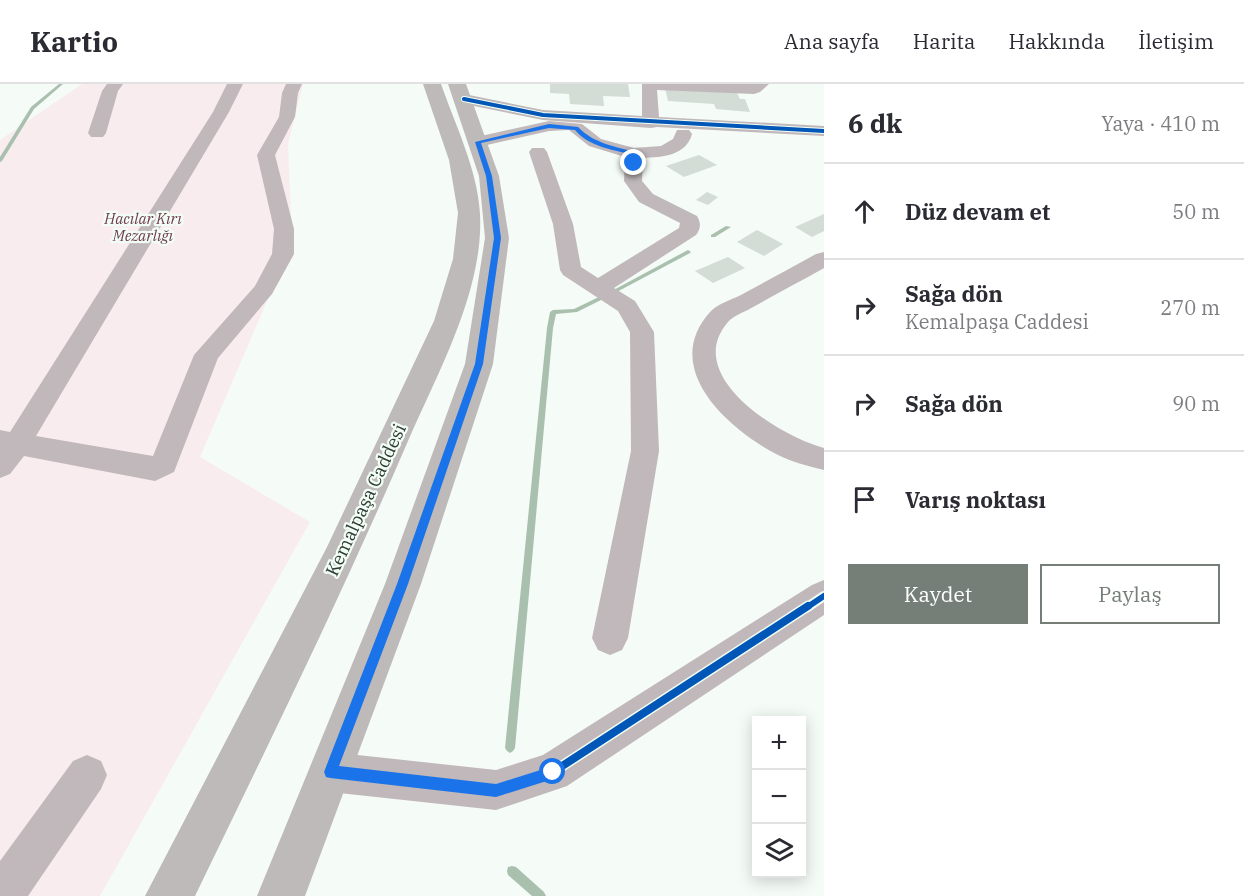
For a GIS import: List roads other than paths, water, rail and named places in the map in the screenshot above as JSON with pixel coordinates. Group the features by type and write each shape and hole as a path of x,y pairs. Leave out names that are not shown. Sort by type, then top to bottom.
{"main road":[{"name":"Kemalpaşa Caddesi","path":"169,896 340,558 447,321 465,259 469,213 459,160 432,84"},
{"path":"281,896 403,584 479,364 497,238 489,176 461,91"}],"street":[{"path":"97,133 110,91 115,84"},
{"path":"0,466 9,442 79,340 221,112 235,84"},
{"path":"9,442 155,469 164,464 207,355 264,289 283,254 284,229 266,155 287,117 290,93 294,84"},
{"path":"651,123 649,85 754,89 761,84"},
{"path":"461,91 543,115 651,123 824,131"},
{"path":"477,142 549,126 824,140"},
{"path":"576,128 582,135 608,147 634,153 665,150 681,142 682,134"},
{"path":"538,152 563,224 571,270 627,306 642,332 645,451 610,638"},
{"path":"598,288 689,231 690,220 646,198 633,181 634,153"},
{"path":"824,259 721,315 711,327 705,345 704,360 713,384 733,410 770,437 824,459"},
{"path":"330,772 496,790 553,772 824,596"},
{"path":"2,896 87,776"}],"waterway":[{"path":"0,161 32,108 61,84"},
{"path":"713,236 728,227"},
{"path":"611,293 688,252"},
{"path":"510,748 553,312 575,311 603,297"},
{"path":"512,871 540,896"}],"park label":[{"name":"Hacılar Kırı Mezarlığı","path":"143,228"}]}
